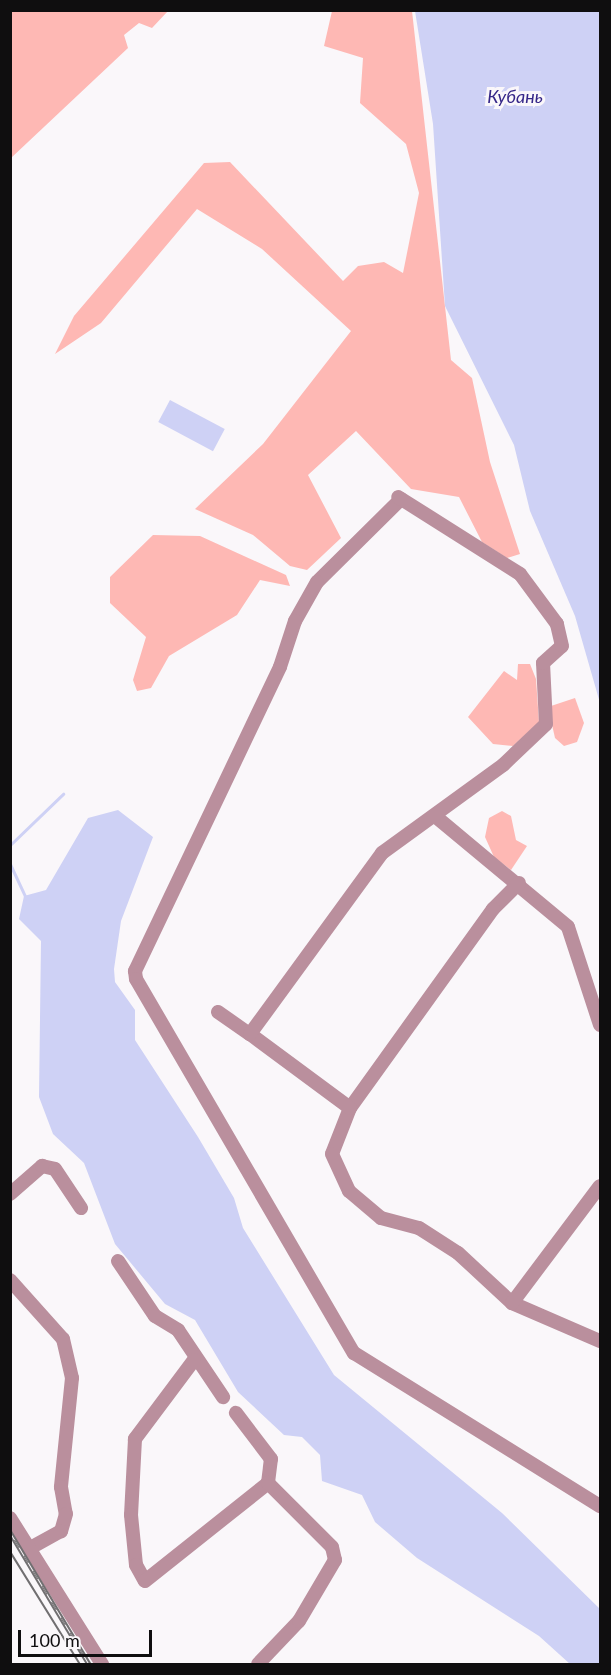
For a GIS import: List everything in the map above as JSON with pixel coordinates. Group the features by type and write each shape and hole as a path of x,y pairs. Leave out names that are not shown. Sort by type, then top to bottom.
{"street":[{"path":"250,1034 382,853 503,765 546,724 543,663 562,646 557,624 520,574 400,498 317,582 295,621 280,667 135,971 136,980 354,1353 600,1506"},
{"path":"435,816 519,883 568,927 600,1025"},
{"path":"519,883 494,909 350,1108 332,1154 349,1191 381,1218 419,1228 458,1253 512,1303 600,1341"},
{"path":"218,1012 350,1108"},
{"path":"10,1194 42,1166 55,1169 61,1185 81,1208"},
{"path":"512,1303 600,1186"},
{"path":"118,1260 155,1316 178,1330 194,1360 223,1397"},
{"path":"10,1280 63,1339 72,1378 62,1487 66,1514 61,1531 29,1549"},
{"path":"194,1360 135,1438 130,1515 136,1565 145,1581 268,1483 271,1459 236,1413"},
{"path":"258,1665 300,1621 335,1560 332,1547 268,1483"},
{"path":"10,1518 102,1665"}],"shaded area":[{"path":"11,10 168,11 152,28 139,23 124,35 128,48 11,158"},
{"path":"332,11 412,11 451,360 472,378 490,462 520,554 507,558 482,542 459,497 411,489 356,431 308,475 341,538 307,570 290,566 253,535 195,509 263,444 351,331 262,249 197,209 101,323 55,354 74,316 204,163 230,162 343,281 358,266 384,262 403,273 419,193 406,144 360,103 363,58 324,46"},
{"path":"153,535 200,536 286,575 290,586 260,580 237,615 169,656 151,688 137,691 133,680 146,637 110,603 110,577"},
{"path":"518,664 530,664 536,679 539,722 513,746 493,744 468,717 504,671 517,680"},
{"path":"575,698 584,723 577,742 564,746 555,738 548,707"},
{"path":"502,811 511,816 516,840 527,846 511,870 494,857 485,837 489,818"}],"water":[{"name":"Кубань","path":"415,11 600,11 600,703 575,616 530,511 514,445 445,306 433,124"},
{"path":"170,400 225,429 213,451 158,422"},
{"path":"118,810 153,837 121,921 114,969 115,982 135,1010 135,1040 198,1137 234,1198 243,1228 334,1375 502,1513 600,1609 600,1664 570,1664 539,1636 417,1558 375,1522 362,1495 322,1481 320,1455 302,1437 284,1435 238,1392 195,1320 165,1304 115,1244 84,1163 53,1134 39,1097 41,941 19,919 24,896 46,890 88,818"}],"waterway":[{"path":"10,845 63,794"},
{"path":"10,864 26,898"}],"tram line":[{"path":"10,1551 80,1664"}],"railway":[{"path":"10,1532 89,1664"}]}
